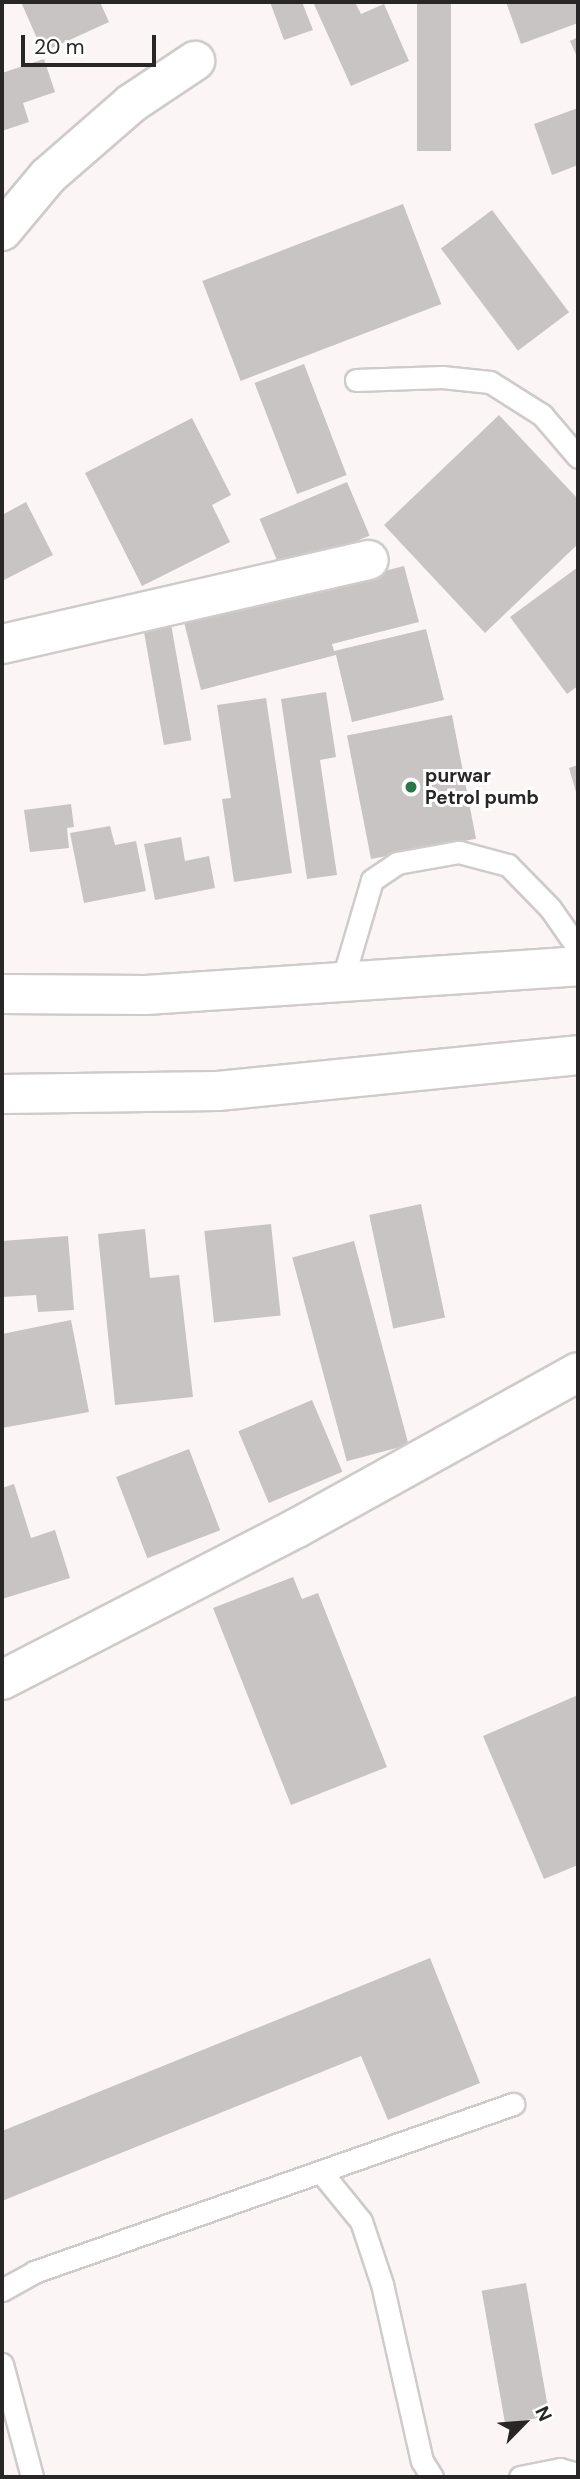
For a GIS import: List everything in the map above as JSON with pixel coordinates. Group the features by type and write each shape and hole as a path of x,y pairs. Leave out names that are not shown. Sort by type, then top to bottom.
{"main road":[{"path":"2,231 48,176 132,103 195,61"},
{"path":"2,644 368,560"},
{"path":"2,994 146,995 578,966"},
{"path":"2,1094 218,1091 578,1055"},
{"path":"2,1680 297,1528 578,1372"}],"lane":[{"path":"356,380 442,377 491,382 542,415 578,457"},
{"path":"342,982 372,880 397,863 458,852 508,865 550,908 578,948"},
{"path":"2,2290 34,2272 513,2105"},
{"path":"321,2172 361,2221 382,2284 422,2461 432,2477"},
{"path":"2,2364 32,2477"},
{"path":"520,2477 560,2469 578,2474"}],"building":[{"path":"21,2 100,2 109,22 43,52"},
{"path":"270,2 302,2 313,30 284,40"},
{"path":"313,2 355,2 361,14 384,4 409,61 351,86"},
{"path":"417,2 451,2 451,151 417,151"},
{"path":"506,2 578,2 578,23 521,44"},
{"path":"578,37 578,59 570,41"},
{"path":"44,59 55,92 23,103 29,122 2,131 2,73"},
{"path":"578,108 578,165 552,175 534,124"},
{"path":"403,204 441,304 241,381 202,281"},
{"path":"492,210 569,312 518,351 441,249"},
{"path":"304,364 347,475 297,494 255,383"},
{"path":"499,415 578,499 578,544 485,633 384,525"},
{"path":"192,418 231,495 212,505 230,542 142,586 85,473"},
{"path":"347,482 370,535 282,573 260,519"},
{"path":"26,502 53,555 2,581 2,515"},
{"path":"404,566 419,622 332,644 334,651 426,629 444,700 352,722 336,655 201,690 184,622"},
{"path":"578,567 578,686 567,694 510,617"},
{"path":"171,624 191,740 164,745 143,629"},
{"path":"326,692 336,757 320,760 337,875 307,879 281,699"},
{"path":"266,698 292,873 234,882 222,799 231,798 217,705"},
{"name":"purwar Petrol pumb","path":"452,715 476,839 371,859 347,735"},
{"path":"578,765 578,799 569,768"},
{"path":"71,804 74,827 67,828 69,848 30,852 24,810"},
{"path":"110,826 115,845 136,841 146,891 84,903 70,833"},
{"path":"181,837 185,861 209,856 215,888 155,900 144,844"},
{"path":"421,1204 445,1317 393,1328 369,1215"},
{"path":"271,1224 281,1315 214,1322 204,1231"},
{"path":"145,1229 150,1278 179,1275 193,1397 115,1405 98,1234"},
{"path":"68,1236 74,1310 38,1312 36,1295 2,1297 2,1241"},
{"path":"354,1241 409,1445 347,1461 292,1258"},
{"path":"71,1320 89,1412 2,1428 2,1334"},
{"path":"312,1400 342,1472 269,1503 238,1431"},
{"path":"189,1449 220,1530 147,1558 116,1477"},
{"path":"14,1484 31,1538 55,1530 70,1578 2,1599 2,1488"},
{"path":"293,1577 302,1599 318,1593 387,1767 291,1805 213,1608"},
{"path":"578,1695 578,1865 544,1879 483,1736"},
{"path":"430,1958 480,2083 388,2120 361,2056 2,2201 2,2131"},
{"path":"526,2283 549,2416 505,2424 482,2291"}],"place":[{"name":"purwar Petrol pumb","path":"411,787"}]}
